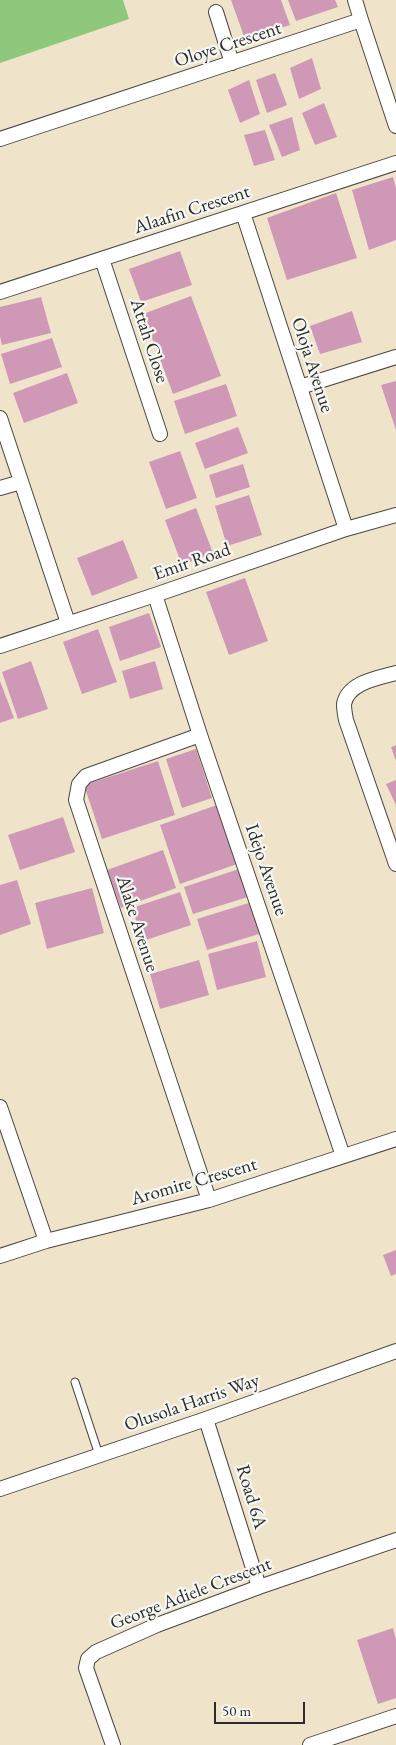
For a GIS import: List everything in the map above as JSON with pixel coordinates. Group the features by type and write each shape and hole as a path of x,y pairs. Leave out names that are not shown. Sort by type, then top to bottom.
{"street":[{"path":"355,0 396,126"},
{"path":"216,12 232,63"},
{"name":"Oloye Crescent","path":"0,139 361,20"},
{"name":"Alaafin Crescent","path":"0,292 396,163"},
{"name":"Oloja Avenue","path":"243,213 346,529"},
{"name":"Attah Close","path":"102,259 160,434"},
{"path":"300,387 396,357"},
{"path":"0,418 68,623"},
{"path":"0,488 21,482"},
{"name":"Emir Road","path":"0,646 346,529 396,515"},
{"name":"Idejo Avenue","path":"155,595 200,735 343,1156"},
{"path":"396,673 356,686 349,692 344,703 346,720 396,864"},
{"name":"Alake Avenue","path":"200,735 86,776 79,784 76,800 209,1200"},
{"path":"0,1107 46,1241"},
{"name":"Aromire Crescent","path":"0,1256 46,1241 209,1200 396,1139"},
{"name":"Olusola Harris Way","path":"0,1489 206,1419 396,1351"},
{"name":"Road 6A","path":"206,1419 259,1587"},
{"name":"George Adiele Crescent","path":"113,1745 86,1664 88,1659 96,1652 108,1645 259,1587 396,1540"},
{"path":"310,1745 396,1716"}],"lane":[{"path":"75,1382 99,1455"}],"green space":[{"path":"0,0 123,0 129,19 0,63"}],"building":[{"path":"231,0 281,0 290,25 245,39"},
{"path":"288,0 335,0 338,7 296,21"},
{"path":"312,58 321,89 299,99 290,68"},
{"path":"275,73 287,105 267,113 256,80"},
{"path":"249,80 260,114 240,123 228,90"},
{"path":"324,103 337,137 315,145 302,113"},
{"path":"292,117 300,150 282,157 269,125"},
{"path":"265,130 275,160 254,166 244,135"},
{"path":"393,177 396,188 396,240 369,250 352,190"},
{"path":"336,193 357,258 287,280 267,218"},
{"path":"180,251 192,285 141,302 129,269"},
{"path":"191,296 221,376 173,394 143,314"},
{"path":"41,297 51,333 2,345 0,337 0,307"},
{"path":"352,311 362,342 320,354 310,326"},
{"path":"52,338 62,367 10,384 1,354"},
{"path":"67,373 78,403 24,423 13,393"},
{"path":"396,381 396,430 381,385"},
{"path":"226,384 237,416 185,434 174,401"},
{"path":"238,427 248,453 205,469 195,443"},
{"path":"180,451 197,498 166,509 149,462"},
{"path":"243,464 250,487 216,498 209,475"},
{"path":"249,495 262,535 227,546 215,506"},
{"path":"196,508 213,553 182,565 165,520"},
{"path":"123,540 138,578 92,596 77,558"},
{"path":"245,578 268,641 229,655 206,592"},
{"path":"149,613 161,647 120,661 109,627"},
{"path":"98,629 117,682 82,694 63,642"},
{"path":"31,661 48,709 18,719 2,672"},
{"path":"155,661 163,689 130,699 122,671"},
{"path":"0,681 14,718 0,723"},
{"path":"396,745 396,761 391,747"},
{"path":"196,749 212,798 182,808 166,759"},
{"path":"158,761 175,815 102,839 84,785"},
{"path":"396,780 396,805 386,784"},
{"path":"217,805 237,864 180,884 160,825"},
{"path":"63,817 75,852 20,870 8,835"},
{"path":"163,850 176,888 121,908 107,870"},
{"path":"239,869 248,897 193,914 184,887"},
{"path":"17,880 31,924 0,935 0,885"},
{"path":"92,888 104,933 47,949 35,903"},
{"path":"180,892 191,925 143,941 132,908"},
{"path":"252,902 262,933 207,950 197,919"},
{"path":"257,941 266,977 217,990 208,954"},
{"path":"199,960 209,995 160,1009 150,974"},
{"path":"396,1250 396,1274 391,1276 383,1255"},
{"path":"393,1628 396,1639 396,1698 378,1704 357,1640"}]}
